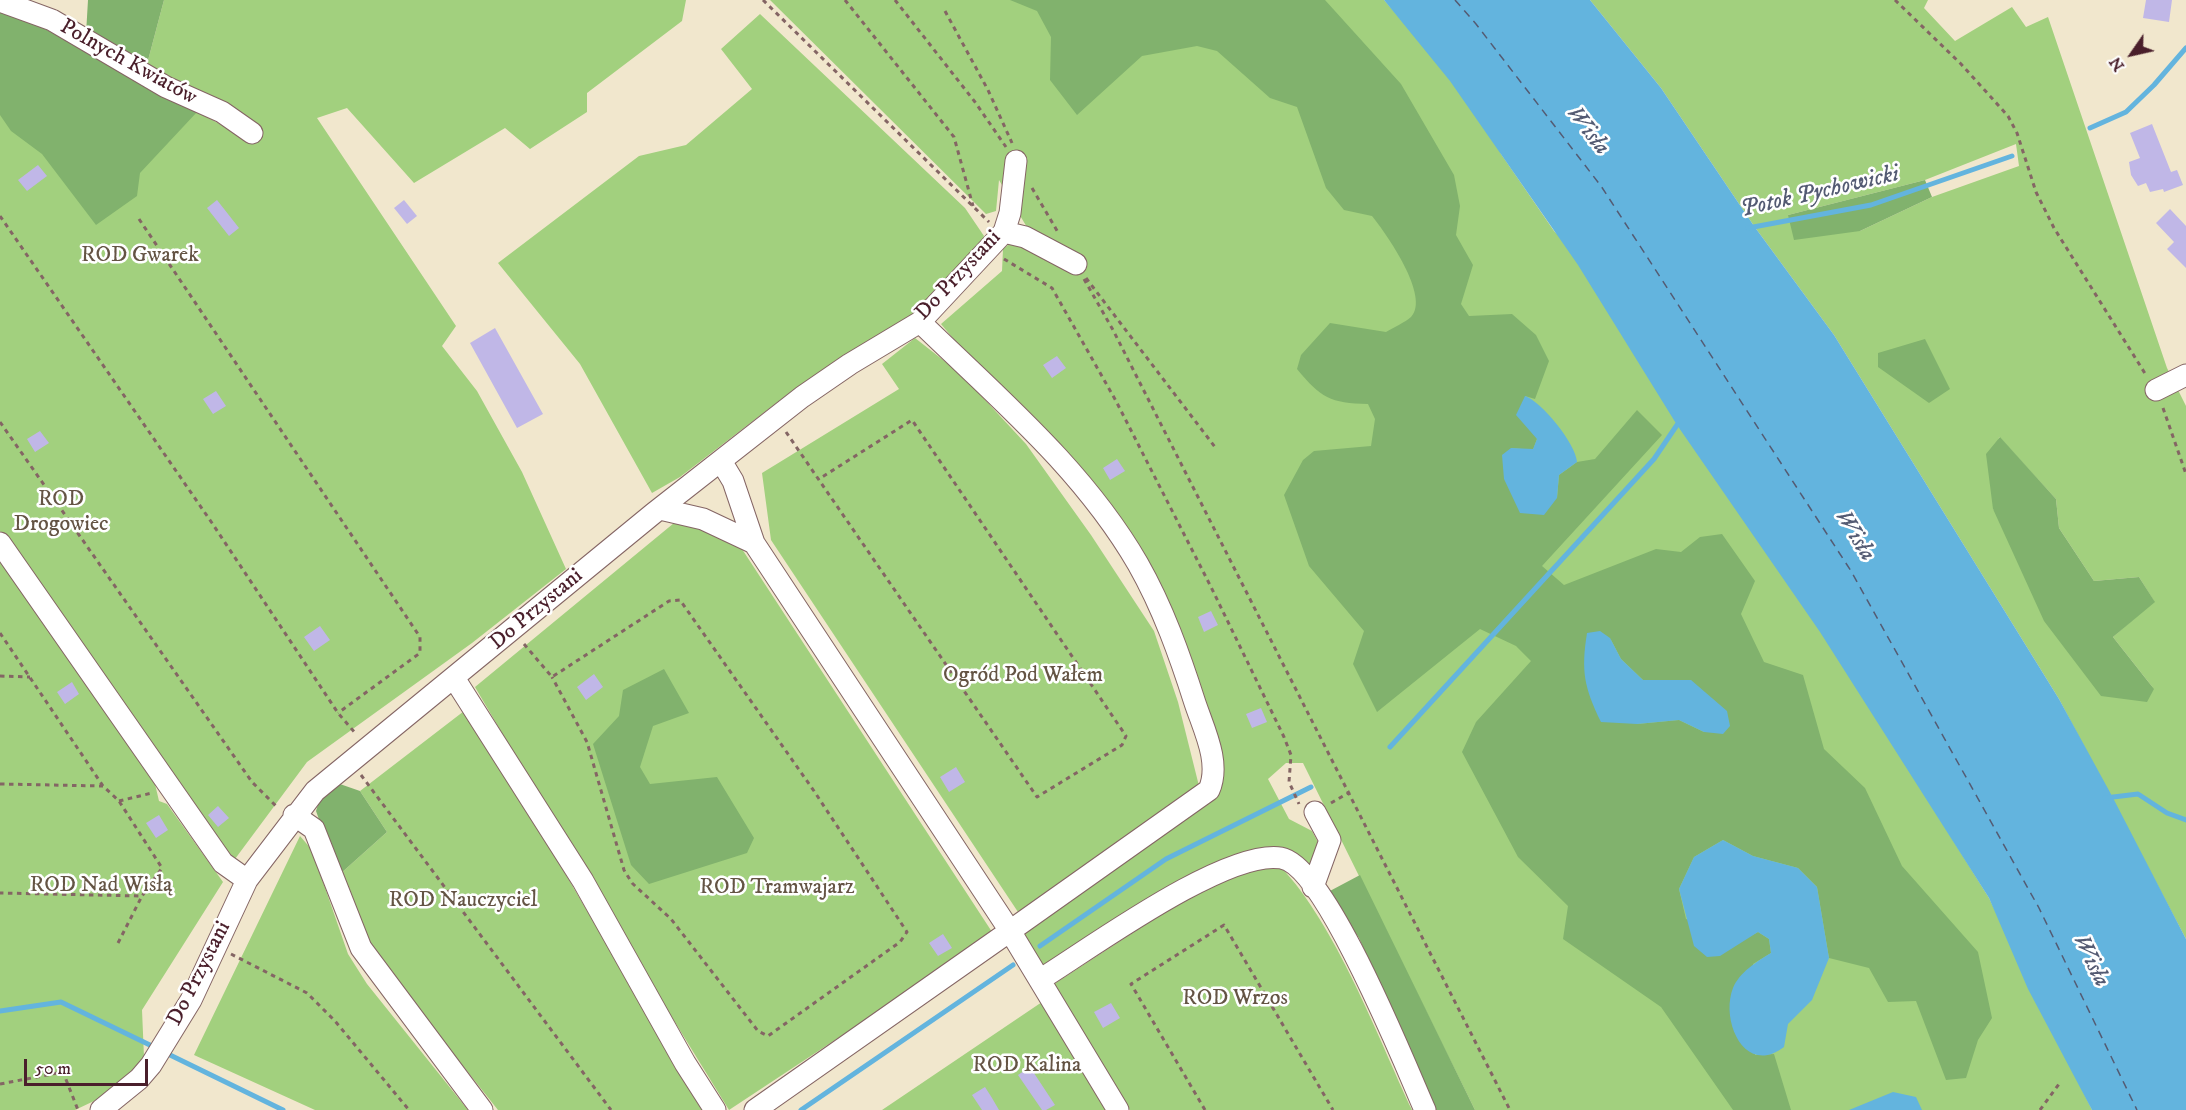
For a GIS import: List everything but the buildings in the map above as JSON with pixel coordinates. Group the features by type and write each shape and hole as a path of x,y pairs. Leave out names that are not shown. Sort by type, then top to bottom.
{"street":[{"name":"Polnych Kwiatów","path":"0,1 52,20 166,87 222,112 252,133"},
{"name":"Do Przystani","path":"101,1110 126,1090 151,1065 191,1000 247,880 294,815 315,791 660,509 776,418 850,364 920,321 1004,232 1010,213 1016,161"},
{"path":"1004,232 1025,237 1076,264"},
{"path":"754,1110 1203,796 1214,779 1212,754 1179,652 1138,564 1088,491 1055,454 998,393 920,321"},
{"path":"2156,390 2186,375"},
{"path":"721,461 733,481 754,543 1041,980 1118,1110"},
{"path":"660,509 703,519 754,543"},
{"path":"0,543 224,863 247,880"},
{"path":"454,678 583,881 685,1063 715,1110"},
{"path":"1312,887 1330,840 1313,808"},
{"path":"294,815 314,829 361,948 482,1110"},
{"path":"1041,980 1194,884 1228,866 1258,858 1283,858 1301,870 1350,942 1425,1110"}],"path":[{"path":"764,0 974,208 1004,232"},
{"path":"845,0 954,137 974,208"},
{"path":"895,0 975,102 1016,161 1113,330 1510,1110"},
{"path":"1895,0 1961,64 2008,116 2036,192 2054,228 2135,359"},
{"path":"945,11 1009,134 1016,161"},
{"path":"0,216 199,504 338,714 352,729"},
{"path":"139,219 420,637 420,653 338,714"},
{"path":"987,250 1052,288 1058,298 1116,401 1206,576 1284,737 1291,755 1289,782 1313,808 1350,792"},
{"path":"1076,264 1215,447"},
{"path":"2156,390 2186,474"},
{"path":"776,418 1037,797 1122,745 1126,736 912,420 819,480"},
{"path":"0,422 252,782 275,806"},
{"path":"525,646 552,677 587,742 628,876 671,919 758,1030 768,1036 900,942 907,932 814,791 680,600 669,601 552,677"},
{"path":"0,633 103,786 119,801 162,868 142,896 118,943"},
{"path":"0,676 30,677"},
{"path":"0,784 103,786"},
{"path":"369,784 611,1110"},
{"path":"119,801 157,792"},
{"path":"0,893 142,896"},
{"path":"1205,1110 1131,984 1224,925 1333,1110"},
{"path":"239,958 307,993 336,1021 409,1110"},
{"path":"0,1084 63,1072 78,1110"},
{"path":"2040,1110 2059,1084"}],"green space":[{"path":"88,0 164,0 146,68 86,34"},
{"path":"164,0 686,0 682,21 587,93 587,112 530,149 505,128 414,183 347,108 317,118 456,326 442,346 477,391 522,472 566,569 472,643 307,762 235,859 216,839 0,531 0,12 30,21 227,128 146,68"},
{"path":"770,0 1384,0 1440,64 1495,137 1501,154 1554,231 1573,250 1857,686 1989,898 2092,1110 1475,1110 1303,763 1286,763 1268,779 1289,819 1312,831 1322,850 1315,868 1264,852 1058,966 1039,967 1022,939 1028,925 1220,791 1216,748 1154,579 941,324 1002,271 1003,249 1028,229 999,180 996,211 986,214"},
{"path":"1010,0 1325,0 1401,84 1454,175 1460,206 1456,235 1473,265 1461,304 1469,316 1512,314 1536,335 1549,361 1535,399 1525,396 1537,439 1533,450 1511,448 1557,498 1559,475 1577,462 1595,459 1637,410 1662,435 1542,566 1564,585 1656,549 1681,552 1700,537 1722,534 1755,581 1741,614 1764,662 1803,675 1824,749 1865,788 1902,866 1978,952 1992,1018 1978,1040 1966,1078 1946,1080 1916,1001 1888,1002 1869,968 1829,958 1817,887 1798,868 1753,856 1723,840 1694,857 1679,889 1686,919 1745,939 1758,932 1769,939 1771,953 1753,964 1755,1055 1774,1054 1791,1110 1733,1110 1661,1007 1563,939 1568,906 1518,857 1462,752 1476,722 1531,661 1516,646 1480,629 1377,712 1353,664 1364,631 1309,566 1284,495 1303,460 1314,451 1371,446 1375,419 1368,404 1344,402 1327,397 1313,387 1297,369 1301,355 1330,323 1386,332 1411,317 1416,308 1415,295 1396,250 1372,216 1344,210 1326,188 1297,107 1270,98 1217,51 1197,46 1142,56 1077,115 1050,80 1051,37 1037,11","holes":["1610,638 1621,659 1643,680 1691,680 1704,732 1679,720 1637,724"]},
{"path":"1590,0 1928,0 1924,8 1955,41 2012,7 2026,27 2048,17 2167,368 2186,406 2186,939 2059,699 1834,335 1754,226 1661,88","holes":["2016,144 2019,166 1932,197 1860,231 1788,215 1925,180","1999,437 2056,499 2059,528 2094,581 2139,577 2154,601 2113,637 2154,689 1993,509"]},
{"path":"0,12 30,21 197,112 140,173 137,196 96,225 42,154 11,131 0,115"},
{"path":"760,14 965,208 984,236 979,249 921,311 792,391 680,477 652,493 580,364 498,263 639,156 686,145 752,89 721,49"},
{"path":"1925,180 1932,197 1860,231 1794,240 1788,215"},
{"name":"Ogród Pod Wałem","path":"915,338 961,374 1026,444 1091,535 1154,631 1178,702 1199,786 1018,912 771,540 762,473 899,389 882,364"},
{"path":"1925,339 1950,389 1929,403 1878,367 1878,353"},
{"path":"2000,437 2056,499 2059,528 2094,581 2139,577 2155,602 2113,637 2154,689 2147,702 2101,696 2044,621 1993,509 1986,454"},
{"name":"ROD Tramwajarz","path":"674,523 717,532 740,546 994,935 729,1110 601,902 475,687"},
{"name":"ROD Nad Wisłą","path":"0,556 155,784 159,801 167,804 223,882 142,1010 144,1057 113,1092 75,1110 0,1110"},
{"path":"664,669 689,713 653,726 640,767 650,784 717,777 754,838 747,853 649,884 631,865 593,744 619,716 623,690"},
{"name":"ROD Nauczyciel","path":"468,708 704,1110 498,1110 381,963 364,934 339,875 387,832 360,791"},
{"path":"337,783 360,791 387,832 339,875 316,811 320,798"},
{"path":"300,836 312,850 348,954 367,984 468,1110 315,1110 194,1055"},
{"name":"ROD Wrzos","path":"1249,864 1280,866 1319,918 1370,1015 1412,1110 1130,1110 1054,984 1205,886"},
{"path":"1360,875 1475,1110 1434,1110 1359,938 1328,892"},
{"name":"ROD Kalina","path":"1042,1002 1106,1110 882,1110"}],"water":[{"name":"Wisła","path":"1384,0 1590,0 1661,88 1754,226 1834,335 2059,699 2186,939 2186,1110 2092,1110 2028,989 1989,898 1820,632 1677,425 1578,265 1450,81"},
{"path":"1525,396 1540,406 1557,424 1571,445 1577,462 1559,475 1557,498 1544,515 1520,513 1504,479 1502,455 1511,448 1533,449 1537,439 1516,415"},
{"path":"1600,631 1610,638 1621,659 1643,680 1691,680 1727,711 1730,726 1723,734 1704,732 1679,720 1637,724 1601,722 1591,699 1584,669 1587,633"},
{"path":"1723,840 1753,856 1798,868 1817,887 1829,958 1812,1000 1788,1024 1784,1047 1770,1054 1758,1055 1747,1050 1733,1029 1730,1015 1733,988 1744,972 1771,953 1769,939 1758,932 1720,956 1707,957 1694,946 1679,889 1694,857"},
{"path":"1893,1092 1916,1097 1922,1110 1849,1110"}],"waterway":[{"name":"Potok Pychowicki","path":"2090,128 2126,112 2154,85 2186,48"},
{"name":"Potok Pychowicki","path":"1748,228 1871,205 2012,156"},
{"path":"1390,747 1654,459 1677,425"},
{"path":"1040,946 1166,859 1311,787"},
{"path":"2105,798 2138,794 2167,813 2186,820"},
{"path":"801,1110 1013,965"},
{"path":"0,1011 61,1002 154,1047"},
{"path":"168,1054 283,1110"}],"ferry route":[{"path":"1455,0 1601,186 1851,571 2039,908 2137,1110"}],"park label":[{"name":"ROD Gwarek","path":"140,256"},
{"name":"ROD Drogowiec","path":"61,512"}]}
